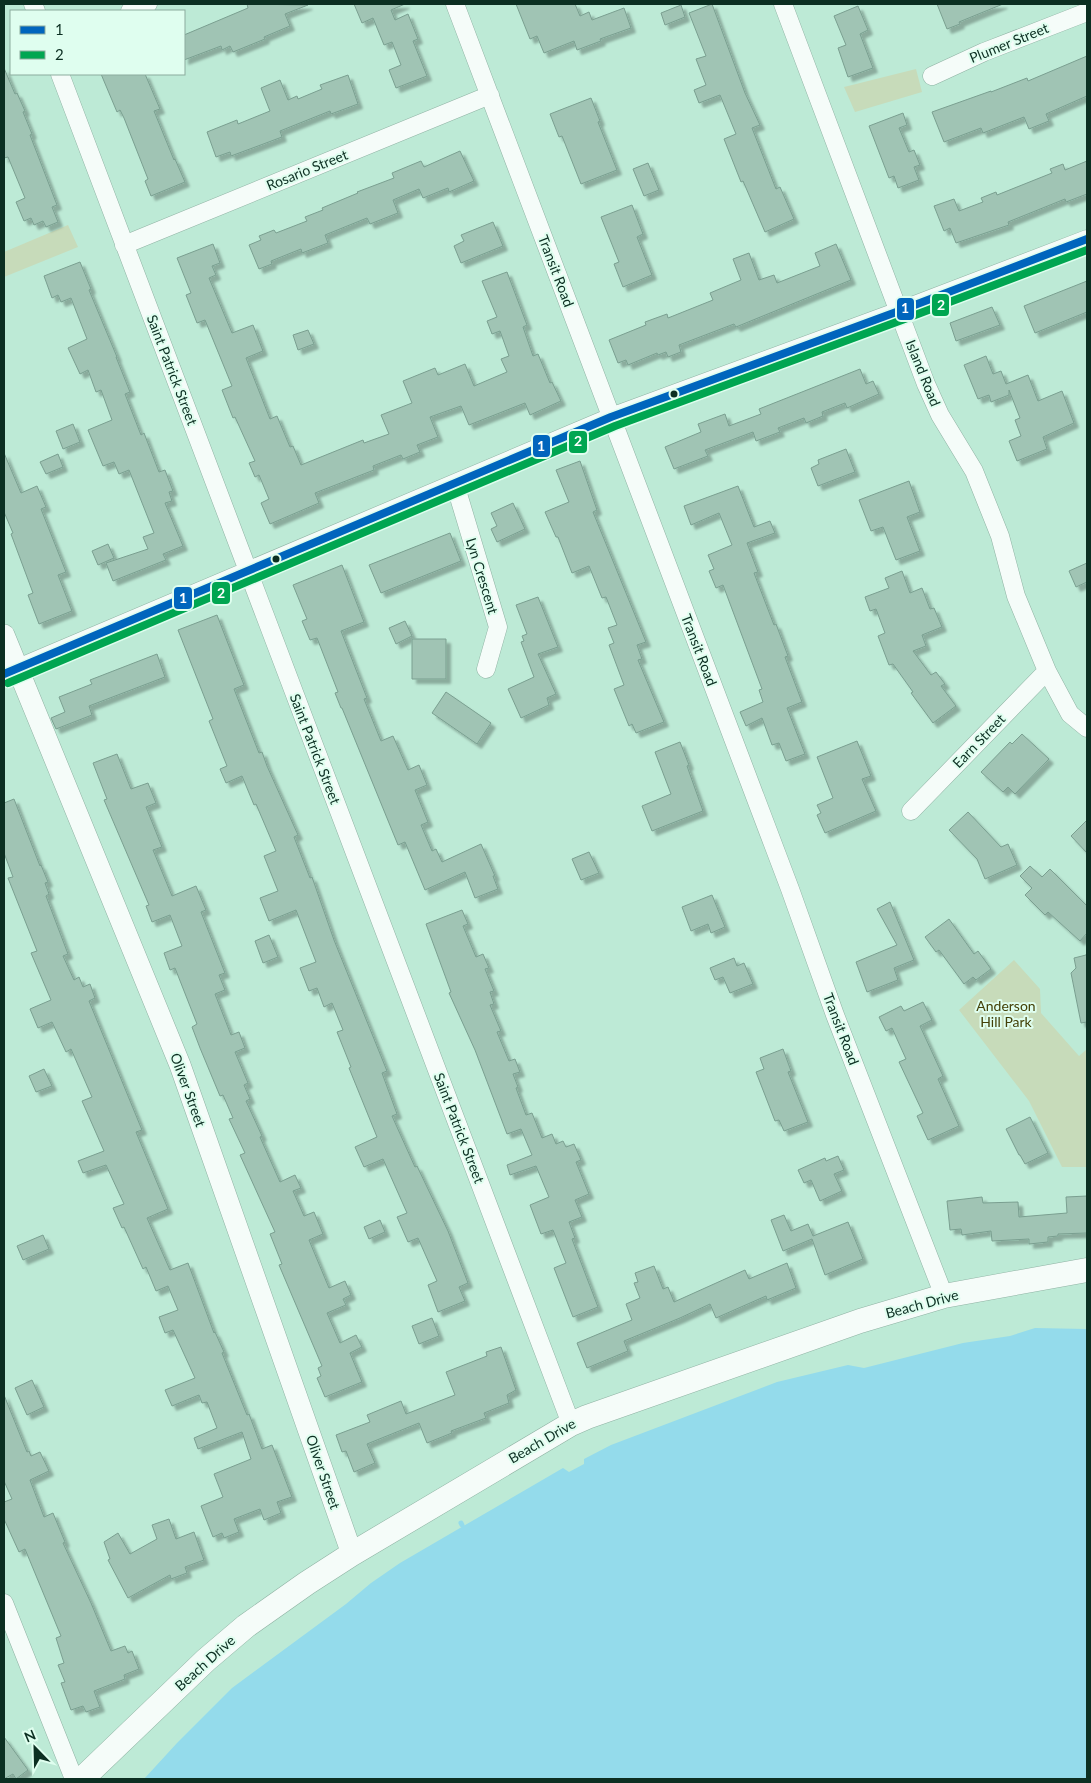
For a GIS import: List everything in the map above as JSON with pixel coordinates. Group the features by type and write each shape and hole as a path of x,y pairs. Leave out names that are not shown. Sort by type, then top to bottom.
{"main road":[{"name":"Beach Drive","path":"82,1779 206,1660 246,1626 352,1554 571,1424 860,1321 944,1296 1087,1270"}],"street":[{"path":"133,10 148,4"},
{"name":"Transit Road","path":"455,4 790,889 835,1015 944,1296"},
{"name":"Island Road","path":"783,4 929,392 940,415 974,471 1000,536 1016,596 1047,671 1070,714 1087,728"},
{"name":"Plumer Street","path":"932,76 984,52 1087,12"},
{"name":"Saint Patrick Street","path":"60,75 571,1424"},
{"name":"Rosario Street","path":"124,245 490,95"},
{"path":"10,671 611,417 899,311 1087,239"},
{"name":"Lyn Crescent","path":"455,484 498,627 486,669"},
{"name":"Oliver Street","path":"4,635 10,671 180,1065 352,1554"},
{"name":"Earn Street","path":"911,811 1047,671"},
{"path":"4,1604 74,1779"}],"green space":[{"path":"916,69 922,92 855,112 844,87"},
{"path":"68,225 78,247 4,277 4,252"},
{"name":"Anderson Hill Park","path":"1014,960 1040,989 1041,1013 1079,1056 1087,1049 1087,1167 1062,1167 1029,1101 959,1010"}],"water":[{"path":"1035,1328 1087,1329 1087,1779 144,1779 232,1688 346,1604 371,1583 400,1563 563,1468 569,1472 584,1464 584,1459 611,1445 777,1382 848,1365 864,1368 963,1343 1010,1336"}],"building":[{"path":"247,4 308,5 285,14 290,26 264,37 265,39 233,52 230,46 222,50 221,46 185,60 185,35 248,8"},
{"path":"354,4 405,4 391,10 395,20 408,14 418,39 413,41 427,76 396,88 389,70 401,65 392,42 384,45 373,18 362,23"},
{"path":"516,4 575,4 580,16 589,12 592,20 624,8 631,28 600,39 601,41 577,50 574,41 544,53 537,36 530,39"},
{"path":"712,4 745,93 760,125 752,128 776,189 780,187 794,219 765,232 743,181 741,182 724,139 736,134 720,95 699,103 694,90 706,85 696,59 706,56 689,13"},
{"path":"937,4 1003,4 959,22 960,24 947,29"},
{"path":"681,5 685,17 665,25 661,13"},
{"path":"858,6 868,30 860,34 873,68 848,77 838,48 846,45 834,16"},
{"path":"1087,56 1087,96 1046,114 1049,121 1029,129 1024,117 983,133 981,128 944,142 932,112 1027,78 1028,81"},
{"path":"4,68 15,94 17,93 25,111 23,112 32,134 30,135 57,205 52,207 58,222 46,227 43,221 34,225 31,218 24,221 16,202 25,198 8,157 4,158"},
{"path":"101,75 145,75 160,109 154,111 185,182 151,196 145,181 148,179 124,118 120,110 117,112"},
{"path":"348,75 358,104 331,114 330,111 280,131 282,137 258,146 231,156 230,152 216,157 207,132 237,120 238,124 270,111 261,88 280,80 288,100 297,96 298,99 322,89 320,85"},
{"path":"591,98 600,121 598,122 617,170 581,184 562,136 559,137 550,114"},
{"path":"903,113 907,125 899,128 909,152 914,150 920,165 914,167 919,180 898,188 894,176 889,178 869,126"},
{"path":"460,151 474,181 449,192 448,188 423,198 419,189 393,200 398,213 370,224 367,218 325,235 328,243 302,253 301,249 271,261 272,264 259,269 249,245 261,240 259,236 274,230 276,233 307,221 305,217 323,210 322,208 394,178 392,173 421,161 424,167"},
{"path":"1087,161 1087,194 1066,202 1065,199 1008,222 1009,225 956,243 950,228 944,231 934,206 954,199 959,211 983,202 981,198 996,192 997,195 1052,173 1050,169 1063,164 1065,170"},
{"path":"648,163 659,190 644,196 633,169"},
{"path":"632,205 643,234 637,237 652,275 623,287 614,264 619,262 601,217"},
{"path":"493,222 503,246 461,263 454,246 464,241 461,235"},
{"path":"213,244 220,263 212,266 216,275 209,278 232,333 253,325 263,351 246,358 270,419 277,416 290,447 293,446 301,465 363,440 364,443 389,434 381,415 412,403 403,381 435,368 438,375 465,364 474,386 507,372 501,359 509,356 500,331 492,334 487,321 497,317 482,281 507,272 527,325 523,327 533,356 538,354 550,383 552,382 561,401 530,415 525,403 469,425 461,406 430,417 438,437 417,445 420,452 403,459 401,455 373,466 374,470 315,493 319,503 270,524 261,503 269,499 259,475 255,477 249,463 255,461 235,417 233,418 222,390 232,386 205,320 197,323 186,295 191,293 177,258"},
{"path":"836,244 851,280 736,327 734,324 679,345 681,352 668,357 666,352 658,355 657,353 628,365 626,360 618,363 609,340 646,325 645,322 667,314 668,318 713,300 710,293 741,280 733,259 749,253 759,280 774,275 777,283 820,266 815,253"},
{"path":"80,262 91,289 89,290 130,392 125,394 141,435 144,433 159,472 165,470 173,491 169,492 172,501 165,503 183,546 163,554 166,560 113,581 106,563 148,549 143,537 154,533 129,470 119,474 114,462 103,466 88,430 112,420 101,390 96,392 88,370 80,374 68,348 87,339 71,298 61,302 58,295 52,298 44,276"},
{"path":"1087,281 1087,312 1035,333 1024,306"},
{"path":"992,307 1000,325 956,341 950,323"},
{"path":"308,330 314,344 298,350 293,335"},
{"path":"986,356 993,374 1001,371 1006,384 1028,375 1038,401 1062,391 1074,423 1043,437 1047,449 1017,461 1009,441 1021,436 1015,420 1020,418 1009,390 1009,395 991,402 989,395 978,399 964,365"},
{"path":"860,369 866,384 873,381 879,394 847,408 845,403 822,412 823,416 806,423 804,418 778,428 780,432 756,441 753,432 705,450 708,456 674,469 665,447 701,432 698,424 725,414 729,426 761,414 759,409"},
{"path":"73,424 80,442 63,449 56,431"},
{"path":"846,449 855,472 818,486 811,468 819,464 818,460"},
{"path":"4,453 21,493 37,486 46,507 41,509 66,572 58,575 72,611 39,624 28,595 33,593 4,512"},
{"path":"58,454 63,467 46,474 40,462"},
{"path":"580,461 597,510 593,512 646,642 637,645 642,659 638,660 664,722 636,733 632,724 629,726 614,689 624,685 609,645 614,643 608,628 617,625 606,597 602,598 589,566 572,573 558,537 556,537 545,512 569,502 556,470"},
{"path":"909,481 920,512 907,517 920,551 896,560 883,527 871,531 859,500"},
{"path":"738,486 754,527 770,521 775,533 747,543 758,572 754,573 788,656 785,657 802,702 787,708 805,754 786,761 779,743 772,745 762,718 746,726 740,712 763,702 759,690 762,689 723,585 716,588 709,571 714,569 708,555 732,545 719,513 691,525 684,506"},
{"path":"513,503 525,529 497,542 491,529 497,526 491,513"},
{"path":"450,533 461,561 381,593 369,565"},
{"path":"108,544 114,558 98,565 92,551"},
{"path":"1087,563 1087,582 1076,587 1069,571"},
{"path":"342,565 364,622 341,631 367,698 364,699 381,741 393,736 408,770 419,765 427,785 415,790 428,822 421,825 432,851 436,849 442,862 481,844 495,876 493,876 498,889 475,898 465,872 425,890 405,842 398,845 335,693 338,692 317,638 310,640 302,621 307,619 293,585"},
{"path":"902,571 910,593 922,588 930,609 934,608 942,627 922,635 926,646 913,651 931,675 936,672 945,684 941,686 956,706 933,723 893,664 889,665 878,636 885,633 876,609 870,611 865,597 889,588 885,578"},
{"path":"538,597 558,647 538,654 556,694 547,698 549,705 521,718 508,689 534,677 521,642 524,641 522,636 527,634 516,605"},
{"path":"217,615 244,685 234,689 259,753 262,752 298,835 294,837 310,878 312,877 334,940 387,1071 382,1073 397,1114 392,1116 415,1167 417,1166 448,1231 468,1283 459,1287 465,1301 438,1312 428,1285 437,1281 418,1238 408,1242 397,1217 407,1213 383,1159 364,1167 355,1147 377,1137 349,1068 351,1067 337,1032 343,1030 332,1003 324,1007 317,988 309,991 300,968 316,962 296,910 269,921 260,898 278,891 264,856 276,851 242,776 226,783 220,769 227,766 209,721 213,719 178,630"},
{"path":"405,621 412,636 396,644 389,628"},
{"path":"412,639 446,639 446,679 412,679"},
{"path":"157,654 165,677 89,706 92,715 56,729 51,718 65,712 59,697 92,684 90,680"},
{"path":"446,692 491,723 477,744 432,713"},
{"path":"1022,734 1049,759 1015,794 1008,787 1003,792 981,772 1010,742 1012,744"},
{"path":"857,741 871,776 862,779 876,811 825,833 817,815 821,813 817,805 833,798 817,757"},
{"path":"680,742 703,811 652,831 642,806 671,794 655,752"},
{"path":"117,754 131,789 148,783 156,803 146,807 162,847 153,850 172,896 196,886 206,910 201,912 225,973 219,975 225,990 215,994 231,1035 239,1032 245,1048 235,1052 248,1083 244,1085 250,1099 246,1101 262,1136 260,1137 280,1182 295,1175 301,1188 293,1191 304,1216 314,1212 323,1234 309,1240 329,1288 345,1281 351,1295 343,1299 346,1305 327,1313 340,1343 356,1335 362,1347 350,1353 362,1382 325,1397 317,1378 321,1376 318,1368 322,1366 279,1265 282,1264 270,1234 275,1232 240,1155 245,1153 229,1119 233,1118 223,1095 220,1096 200,1048 192,1027 197,1024 175,968 170,970 164,953 182,946 170,915 152,922 146,906 149,905 104,800 107,799 93,763"},
{"path":"14,799 48,882 45,883 49,894 46,896 68,954 63,956 74,980 79,977 83,987 90,984 95,998 89,1001 142,1130 136,1132 168,1209 147,1218 170,1270 188,1263 214,1333 224,1352 222,1353 262,1449 272,1445 292,1497 277,1502 281,1513 264,1520 260,1509 234,1519 239,1532 224,1538 222,1533 213,1537 201,1506 223,1497 214,1474 251,1459 242,1432 198,1449 194,1438 217,1428 207,1402 202,1403 199,1395 172,1406 165,1390 195,1378 173,1330 165,1333 159,1317 178,1310 168,1286 156,1291 146,1267 143,1269 124,1227 122,1228 113,1208 124,1204 106,1165 83,1173 78,1161 104,1151 82,1101 92,1097 71,1049 66,1052 52,1022 38,1028 30,1009 51,1000 31,953 37,951 8,878 13,877 4,853 4,803"},
{"path":"968,812 1001,847 1008,844 1017,865 985,879 977,859 949,830"},
{"path":"1087,820 1087,853 1071,836"},
{"path":"589,852 599,873 581,880 572,859"},
{"path":"1030,866 1042,877 1050,869 1087,906 1087,933 1080,941 1048,912 1045,915 1025,895 1032,888 1020,876"},
{"path":"712,895 725,927 711,933 708,924 691,931 682,907"},
{"path":"890,902 914,960 894,968 898,980 867,992 856,962 897,945 877,909"},
{"path":"462,910 468,924 463,926 476,957 483,954 489,968 485,969 494,991 490,992 494,1004 490,1005 501,1031 497,1032 509,1061 515,1059 520,1072 513,1074 526,1115 532,1113 542,1138 552,1134 556,1144 563,1141 566,1147 574,1144 581,1160 576,1162 589,1194 575,1200 582,1217 569,1222 575,1238 572,1239 598,1307 573,1317 554,1268 566,1263 553,1230 541,1234 530,1205 549,1197 536,1166 510,1175 507,1165 532,1155 521,1129 507,1134 475,1050 449,993 451,992 426,924"},
{"path":"949,919 974,954 978,951 991,969 976,980 973,977 964,984 939,950 936,952 925,937"},
{"path":"269,935 278,957 263,963 255,941"},
{"path":"1087,953 1087,1022 1081,1023 1071,973 1076,968 1074,958 1086,955"},
{"path":"734,958 737,966 744,963 753,984 730,993 723,977 715,980 710,968"},
{"path":"923,1002 932,1020 920,1026 943,1076 938,1079 959,1126 928,1140 917,1116 923,1113 899,1062 906,1059 892,1028 886,1031 879,1017 901,1006 904,1011"},
{"path":"783,1049 791,1071 788,1072 808,1122 784,1131 779,1120 775,1121 756,1072 764,1069 760,1058"},
{"path":"44,1069 52,1086 36,1092 29,1076"},
{"path":"1030,1117 1048,1153 1025,1164 1006,1129"},
{"path":"838,1156 844,1170 834,1174 842,1191 820,1201 811,1180 804,1183 798,1170 825,1158 826,1161"},
{"path":"1087,1196 1087,1233 1058,1234 1058,1236 1048,1237 1048,1242 1029,1244 1029,1239 992,1241 991,1231 962,1235 961,1229 950,1230 947,1201 982,1197 983,1203 1018,1202 1019,1217 1067,1213 1066,1197"},
{"path":"784,1215 791,1231 808,1224 813,1236 848,1222 863,1259 825,1275 812,1239 783,1251 771,1220"},
{"path":"380,1220 385,1232 369,1239 364,1227"},
{"path":"43,1235 49,1249 23,1260 17,1246"},
{"path":"787,1263 796,1288 767,1300 766,1296 716,1318 710,1304 624,1341 628,1351 587,1368 577,1343 632,1320 626,1304 640,1298 634,1283 638,1282 635,1273 654,1266 663,1289 668,1287 674,1302 745,1270 749,1279"},
{"path":"432,1318 439,1336 419,1344 412,1326"},
{"path":"501,1347 516,1390 507,1395 509,1403 484,1413 486,1418 451,1431 452,1433 427,1443 419,1423 367,1444 375,1463 354,1472 346,1451 342,1452 336,1435 370,1422 367,1415 401,1401 406,1414 455,1395 446,1372 487,1356 486,1352"},
{"path":"32,1380 44,1407 27,1415 15,1388"},
{"path":"4,1395 27,1452 29,1451 31,1456 40,1452 49,1471 30,1480 44,1517 53,1513 65,1542 63,1543 111,1651 125,1646 128,1653 132,1651 139,1669 124,1675 125,1679 94,1691 100,1707 86,1712 83,1706 71,1710 61,1683 65,1682 58,1665 64,1663 56,1638 61,1636 25,1549 19,1552 4,1519 4,1502 12,1499 4,1481"},
{"path":"169,1519 176,1539 194,1532 204,1560 185,1567 187,1573 171,1579 170,1575 128,1598 108,1560 110,1559 104,1542 118,1533 130,1554 157,1539 152,1525"},
{"path":"4,1737 28,1770 16,1779 13,1774 4,1779"}],"transit line":[{"name":"1","path":"4,674 611,417 899,311 1087,239"},
{"name":"2","path":"8,683 615,426 1087,250"}]}
